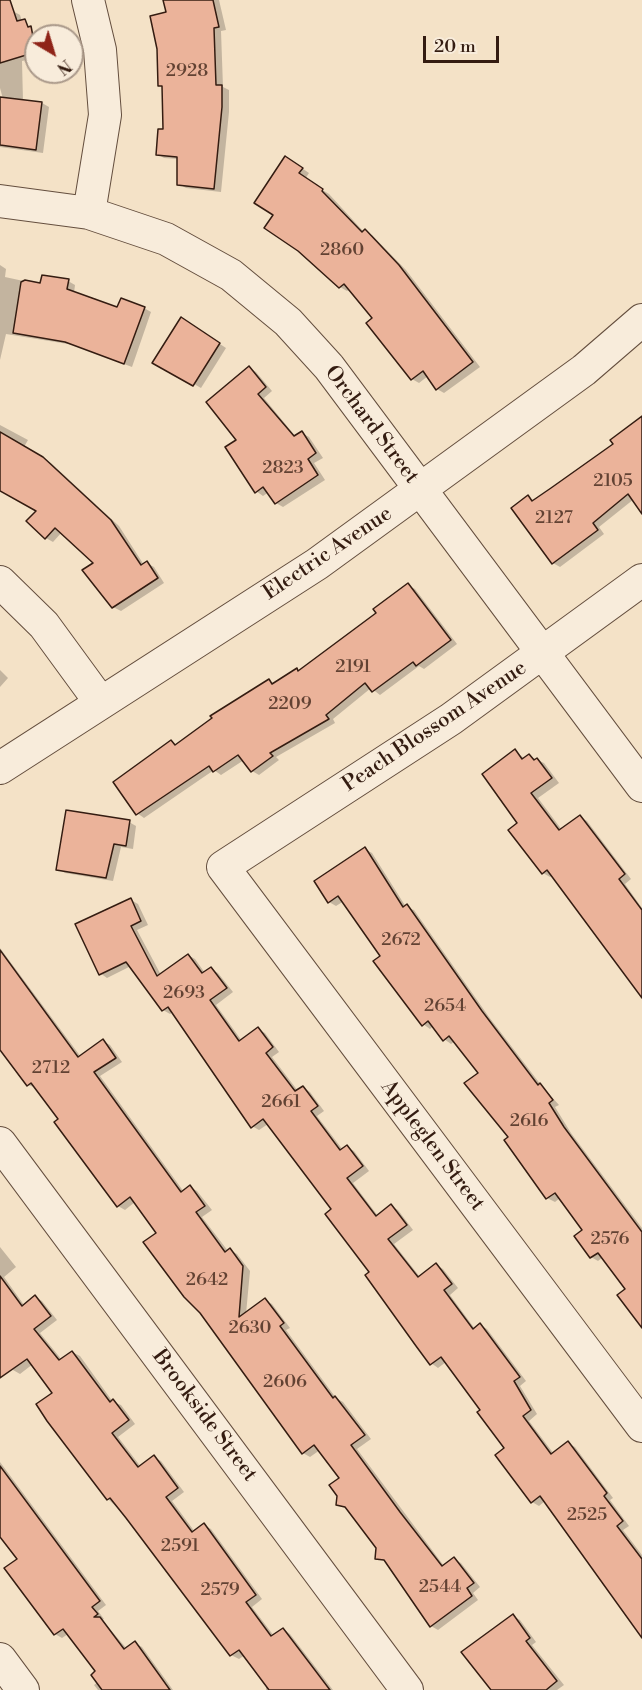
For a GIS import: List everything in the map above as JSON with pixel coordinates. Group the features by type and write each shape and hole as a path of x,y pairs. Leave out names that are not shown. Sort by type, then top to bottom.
{"street":[{"path":"88,0 100,50 105,115 89,213"},
{"name":"Orchard Street","path":"0,201 89,213 166,239 231,275 288,322 329,367 642,786"},
{"name":"Electric Avenue","path":"0,768 317,564 421,491 584,370 642,320"},
{"name":"Peach Blossom Avenue","path":"223,867 451,719 642,580"},
{"path":"0,582 44,625 101,703"},
{"name":"Appleglen Street","path":"223,867 642,1425"},
{"name":"Brookside Street","path":"0,1143 407,1690"},
{"path":"0,1659 23,1690"}],"building":[{"path":"0,0 10,0 17,21 25,19 27,24 24,24 24,56 0,63"},
{"path":"163,0 213,0 219,27 214,28 216,85 222,85 214,189 177,185 177,157 156,155 158,129 163,129 162,86 158,86 157,49 150,16 166,12"},
{"path":"0,97 42,102 36,150 0,145"},
{"path":"285,156 303,168 299,173 323,189 322,191 362,232 365,229 399,265 473,362 436,390 423,371 411,380 366,323 372,318 344,284 339,288 298,251 264,228 273,215 254,203"},
{"path":"42,275 69,279 67,289 117,307 121,298 145,307 124,364 65,342 13,333 21,282 25,280 40,283"},
{"path":"181,317 220,343 193,386 152,363"},
{"path":"249,366 266,387 258,394 294,436 302,431 316,453 308,459 318,475 275,504 263,487 255,493 225,447 236,440 206,402"},
{"path":"642,416 642,514 628,494 593,523 598,530 552,564 511,508 528,495 532,501 551,488 613,444 610,440"},
{"path":"0,432 43,457 111,520 141,565 147,561 158,578 112,608 82,570 93,563 55,528 45,539 26,521 36,511 0,491"},
{"path":"408,583 451,640 416,666 413,662 372,692 365,683 326,715 329,719 270,753 273,756 251,772 238,755 213,772 209,766 136,815 113,782 171,740 175,745 212,718 210,716 269,679 272,684 297,668 298,671 376,613 373,609"},
{"path":"515,749 522,759 529,754 534,760 537,758 552,778 531,793 559,830 580,815 625,874 619,879 642,910 642,998 547,870 542,874 508,830 517,823 482,774"},
{"path":"66,810 130,820 126,846 114,844 106,878 56,870"},
{"path":"365,847 403,907 407,904 482,1011 538,1085 540,1083 553,1100 549,1103 564,1127 642,1232 642,1328 617,1295 625,1289 598,1253 590,1258 574,1236 582,1230 555,1193 546,1199 504,1140 508,1137 464,1083 478,1073 449,1036 443,1041 428,1021 422,1026 373,961 380,956 338,896 328,903 314,881"},
{"path":"131,898 141,921 131,926 157,976 188,954 202,973 211,967 227,988 210,1000 239,1041 258,1027 273,1047 266,1053 295,1091 303,1086 318,1106 311,1111 340,1150 347,1145 363,1166 347,1178 376,1216 391,1204 407,1225 388,1239 418,1277 436,1263 452,1284 444,1290 473,1329 480,1323 520,1377 514,1381 531,1410 523,1416 551,1454 568,1441 607,1493 604,1496 623,1521 617,1526 642,1559 642,1638 540,1496 531,1503 495,1455 504,1448 477,1412 480,1410 441,1357 430,1365 365,1275 369,1272 325,1214 331,1209 263,1119 251,1128 168,1007 162,1011 126,962 99,975 75,924"},
{"path":"0,950 78,1057 103,1039 116,1058 94,1072 181,1192 190,1185 205,1206 196,1212 225,1252 230,1248 243,1266 239,1317 265,1298 284,1323 280,1326 333,1398 335,1396 365,1435 351,1445 400,1512 442,1566 454,1557 474,1583 467,1588 472,1596 430,1627 384,1560 375,1559 376,1548 345,1507 336,1505 337,1496 329,1485 339,1478 314,1445 302,1454 200,1313 184,1297 143,1242 156,1233 130,1197 117,1207 54,1122 58,1119 31,1083 27,1086 0,1050"},
{"path":"0,1276 22,1306 35,1295 51,1316 34,1329 59,1360 72,1351 110,1402 113,1399 129,1420 112,1433 138,1467 154,1455 178,1488 166,1497 192,1532 204,1523 256,1595 246,1602 271,1636 283,1628 330,1690 269,1690 239,1650 230,1656 126,1518 110,1498 107,1500 47,1421 36,1404 52,1393 27,1359 0,1378"},
{"path":"0,1466 100,1601 92,1607 98,1614 94,1617 100,1617 124,1649 135,1641 170,1690 102,1690 91,1675 95,1671 63,1629 54,1635 4,1568 17,1559 0,1537"},
{"path":"513,1614 530,1638 526,1641 557,1681 546,1690 491,1690 461,1652"}]}
